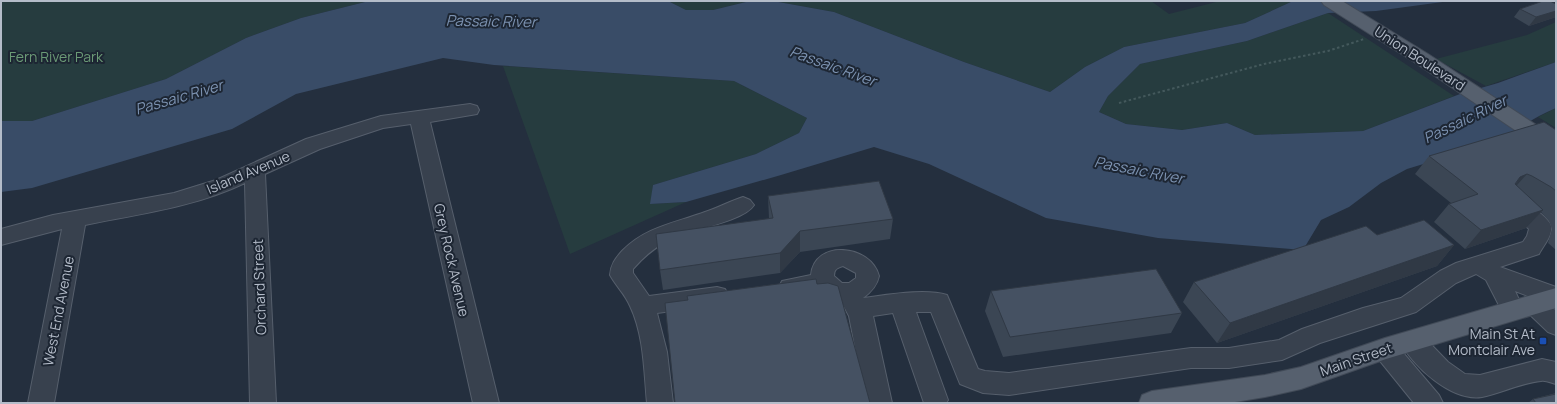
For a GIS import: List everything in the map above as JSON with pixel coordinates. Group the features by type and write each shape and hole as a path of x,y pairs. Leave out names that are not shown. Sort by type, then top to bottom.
{"main road":[{"name":"Union Boulevard","path":"1330,1 1421,58 1556,148"},
{"name":"Main Street","path":"1152,403 1265,386 1301,378 1385,349 1539,302"}],"street":[{"name":"Island Avenue","path":"1,237 53,223 175,200 223,185 334,136 381,122 470,110"},
{"name":"Grey Rock Avenue","path":"419,116 486,403"},
{"name":"Orchard Street","path":"255,172 263,403"},
{"path":"853,300 866,282 866,270 857,260 842,257 829,261 822,271 824,282 834,290 853,300 900,303 939,302 969,376 983,382 1009,384 1192,358 1229,358 1282,350 1311,336 1363,318 1408,306 1448,278 1464,269 1487,270 1531,248 1538,238 1540,226 1511,202"},
{"path":"660,403 654,341 650,325 642,306 629,283 621,275 622,266 648,241 671,230 712,218 743,205"},
{"name":"West End Avenue","path":"41,403 75,219"},
{"path":"1487,270 1539,302 1556,325"},
{"path":"1487,270 1539,302"},
{"path":"770,290 824,282"},
{"path":"642,306 740,294"},
{"path":"853,300 861,315 880,403"},
{"path":"900,303 935,400"},
{"path":"1412,341 1439,370 1460,384 1480,386 1542,370 1556,373"},
{"path":"1385,349 1430,403"}],"path":[{"path":"1119,103 1252,67 1328,51 1383,34"}],"green space":[{"name":"Fern River Park","path":"1,1 369,1 301,18 246,38 166,79 32,121 1,121"},
{"path":"668,1 750,1 713,10 686,10"},
{"path":"773,1 1151,1 1169,14 1220,1 1293,1 1245,23 1124,47 1085,67 1050,92 964,62 834,12"},
{"path":"1328,13 1454,96 1363,131 1255,135 1227,123 1182,130 1126,124 1099,112 1108,96 1140,64 1247,41"},
{"path":"1556,22 1556,62 1486,86 1436,59 1527,35"},
{"path":"503,66 734,81 807,118 799,133 756,154 653,185 651,204 686,202 570,254"},
{"path":"1556,108 1556,128 1538,117"}],"water":[{"name":"Passaic River","path":"369,1 668,1 686,10 713,10 750,1 773,1 834,12 964,62 1050,92 1085,67 1124,47 1245,23 1293,1 1450,1 1376,11 1328,13 1247,41 1140,64 1108,96 1099,112 1126,124 1182,130 1227,123 1255,135 1363,131 1460,94 1498,83 1556,62 1556,108 1531,121 1509,138 1407,169 1381,183 1349,207 1321,220 1303,250 1158,238 1046,218 929,164 874,147 686,202 650,204 653,185 756,154 799,133 807,118 734,81 494,65 443,58 296,94 232,129 32,188 1,192 1,121 32,121 166,79 246,38 301,18"}],"building":[{"path":"1543,1 1550,1 1556,4 1556,11 1536,17 1520,9"},
{"path":"1544,122 1556,130 1556,191 1527,174 1520,177 1515,184 1543,210 1481,230 1449,204 1478,194 1429,156"},
{"path":"879,181 893,219 800,231 780,253 660,270 656,234 773,218 768,196"},
{"path":"1424,220 1454,245 1230,323 1194,282 1366,226 1377,235"},
{"path":"1156,269 1182,313 1010,337 991,291"},
{"path":"816,279 817,284 828,283 838,286 870,403 675,403 665,303 688,300 687,296"},
{"path":"1556,394 1556,403 1536,403 1533,399"}],"place":[{"name":"Main St At Montclair Ave","path":"1543,341"}]}
